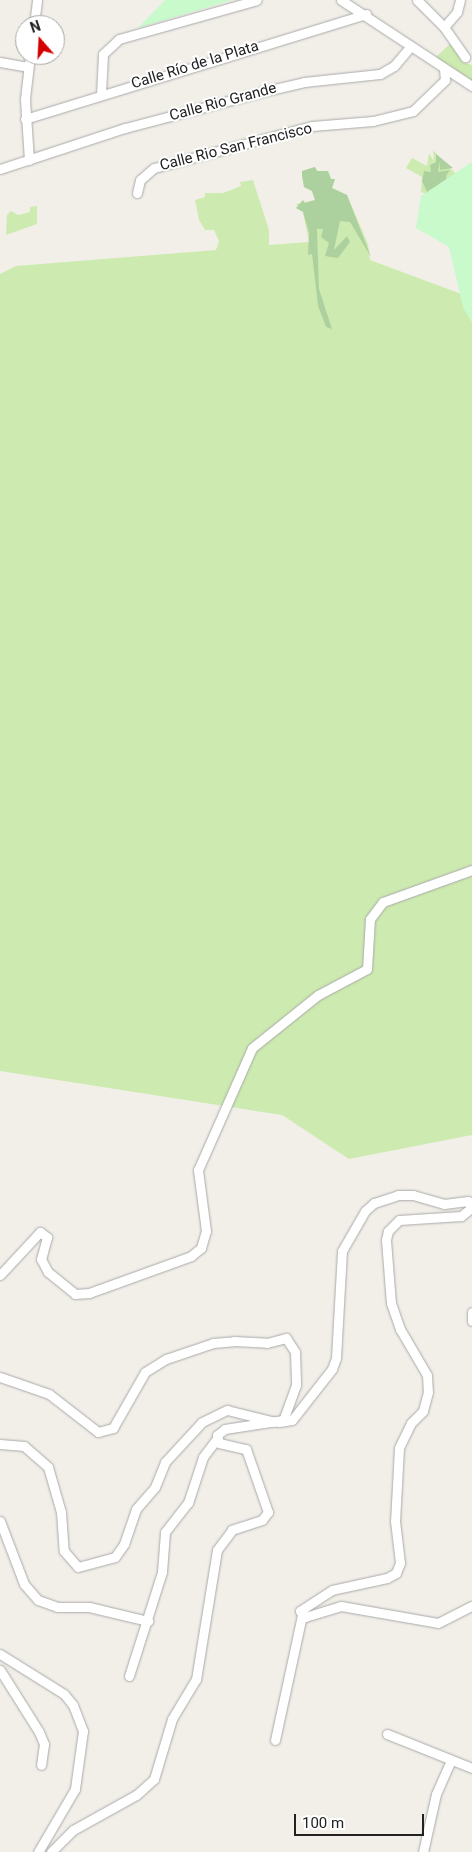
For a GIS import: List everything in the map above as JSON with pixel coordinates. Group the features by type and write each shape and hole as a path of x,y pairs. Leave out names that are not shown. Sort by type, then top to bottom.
{"street":[{"path":"35,15 37,0"},
{"path":"100,94 103,54 119,39 258,0"},
{"path":"341,0 366,14 444,69 472,86"},
{"path":"417,0 444,27 465,57"},
{"path":"444,27 457,12 460,0"},
{"name":"Calle Río de la Plata","path":"25,119 100,94 366,14"},
{"name":"Calle Rio Grande","path":"0,169 126,128 270,90 304,82 380,74 394,66 411,46"},
{"path":"0,62 28,67 25,119 29,160"},
{"name":"Calle Rio San Francisco","path":"136,193 140,180 154,168 312,126 380,120 413,110 445,80 444,69"},
{"path":"0,1275 40,1232 46,1237 40,1259 75,1294 89,1293 191,1256 201,1248 206,1231 198,1170 252,1048 318,995 367,968 370,919 383,902 472,870"},
{"path":"129,1676 162,1572 165,1532 188,1503 204,1457 225,1429 292,1420 332,1370 336,1358 342,1251 365,1211 374,1203 398,1195 413,1195 444,1204 468,1202 470,1208 461,1216 399,1220 391,1226 386,1240 391,1303 400,1329 427,1375 428,1392 422,1411 411,1423 399,1448 395,1521 400,1563 396,1573 388,1578 346,1585 318,1596 302,1607 275,1740"},
{"path":"472,1312 472,1320"},
{"path":"0,1377 49,1394 92,1430 106,1432 113,1428 134,1388 154,1365 214,1343 267,1343 286,1338 295,1352 296,1385 290,1406 278,1422"},
{"path":"0,1444 24,1446 48,1467 61,1512 64,1551 72,1563 85,1566 110,1561 120,1551 136,1509 155,1487 165,1462 202,1422 228,1410 278,1422"},
{"path":"51,1852 73,1830 136,1795 154,1779 172,1719 198,1672 217,1550 232,1530 268,1514 246,1449 216,1440"},
{"path":"0,1521 24,1584 38,1600 57,1607 89,1607 148,1621"},
{"path":"302,1614 310,1616 341,1606 438,1623 472,1606"},
{"path":"0,1654 64,1694 83,1731 75,1789 38,1852"},
{"path":"0,1670 39,1732 44,1744 41,1765"},
{"path":"387,1734 450,1762 472,1768"},
{"path":"423,1852 436,1794 450,1762"}],"green space":[{"path":"165,0 232,0 138,28"},
{"path":"452,42 462,62 472,65 472,83 435,58"},
{"path":"433,150 456,174 439,198 421,192 422,177 406,168 412,158 427,166 429,153 434,161"},
{"path":"436,154 453,168 440,170 440,162 438,172 450,170 446,176 448,185 430,198 422,181 424,171 431,172 430,165 436,162"},
{"path":"472,162 472,323 463,307 449,247 416,228 421,196"},
{"path":"315,167 317,171 328,171 331,179 335,179 332,188 347,195 368,244 370,260 472,298 472,1135 349,1159 282,1115 0,1071 0,274 16,266 216,250 219,241 214,230 205,230 199,220 195,200 205,197 205,193 223,193 241,186 240,182 253,180 269,230 269,245 309,242 303,212 296,204 315,200 312,191 304,187 302,171"},
{"path":"315,167 317,171 328,171 331,179 335,179 332,188 347,195 371,257 350,222 340,221 334,250 347,236 350,242 338,258 325,256 329,243 321,237 323,229 317,229 319,289 332,329 326,327 318,306 312,254 308,255 309,233 303,212 296,208 303,200 305,203 315,200 312,191 304,187 302,171"},
{"path":"37,206 37,224 6,235 7,215 11,211 18,215 30,212 30,207"}]}
